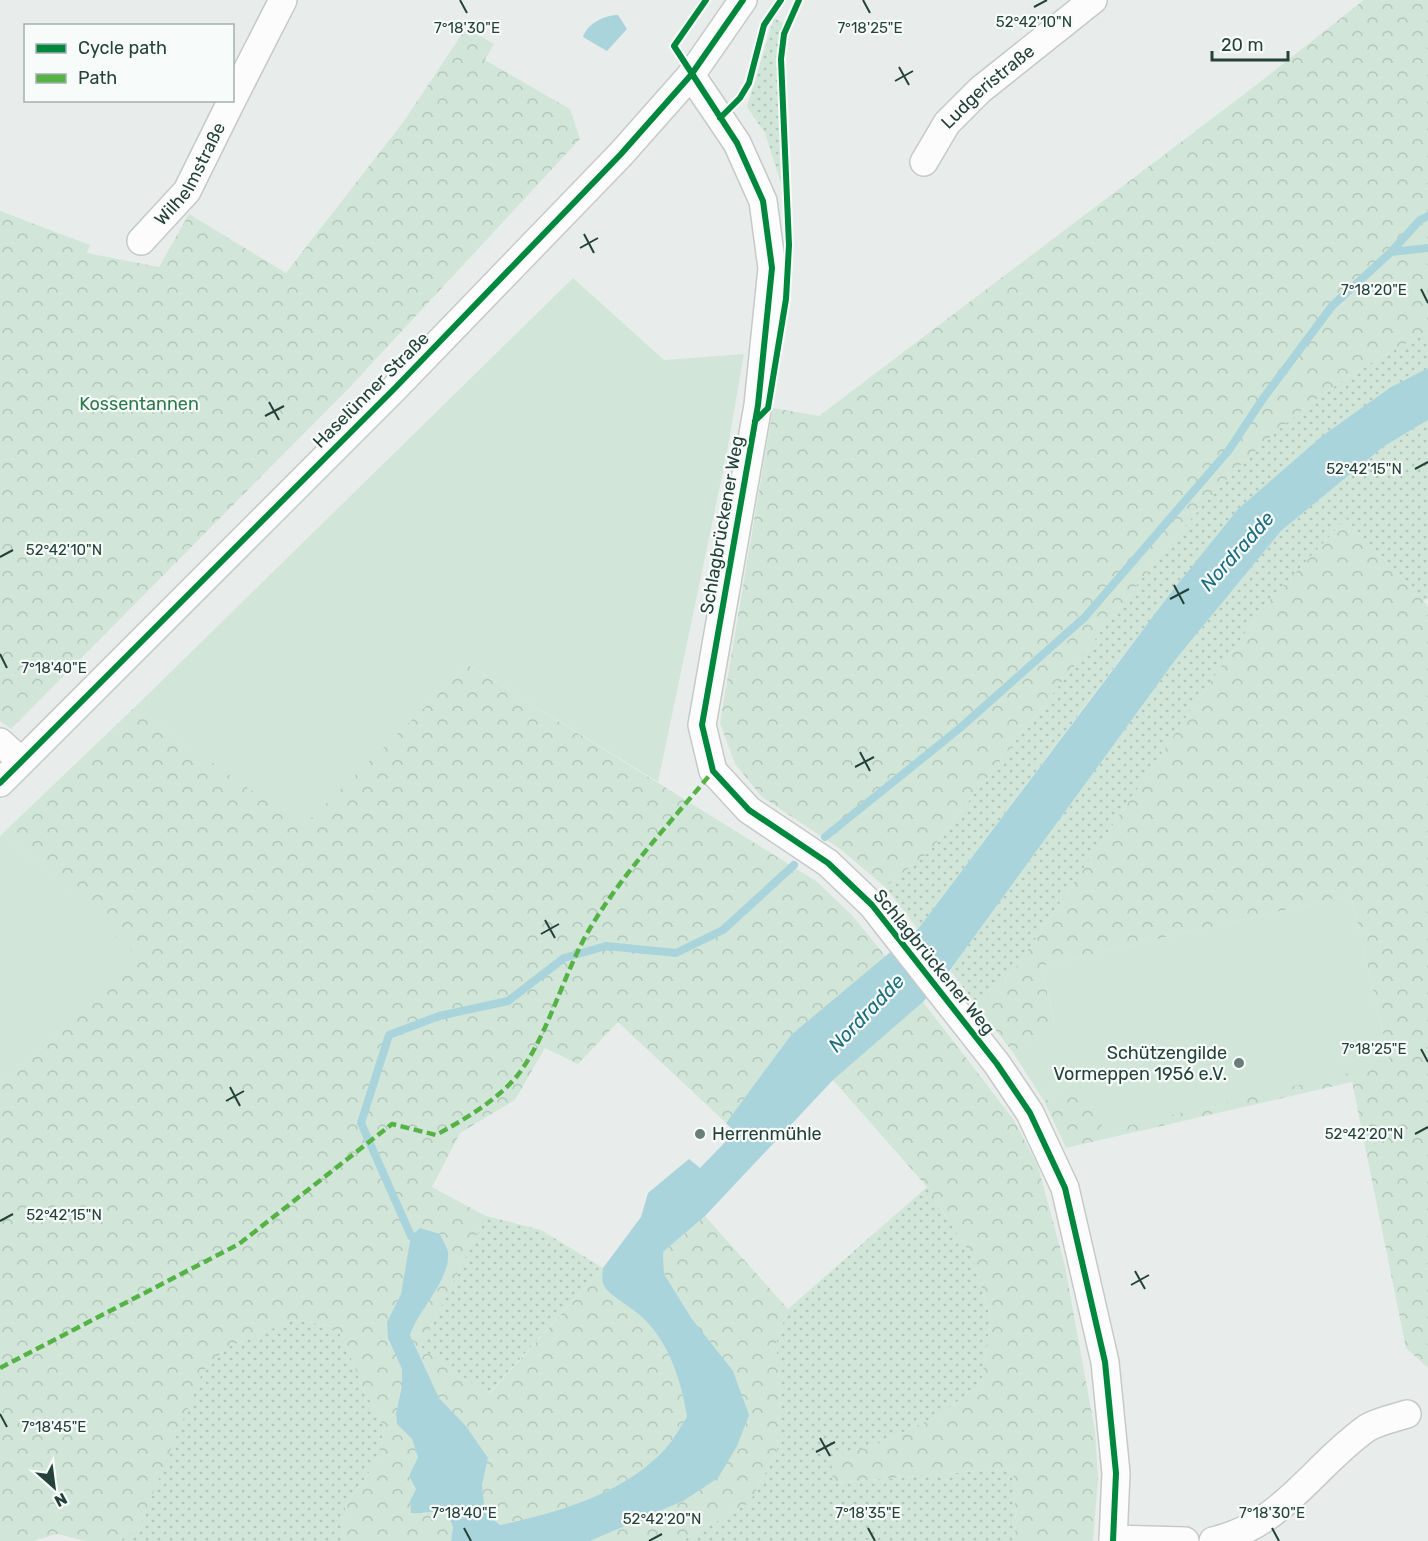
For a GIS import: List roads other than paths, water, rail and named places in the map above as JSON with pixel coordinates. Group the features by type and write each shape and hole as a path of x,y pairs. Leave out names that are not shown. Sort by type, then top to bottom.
{"street":[{"name":"Wilhelmstraße","path":"234,96 283,0"},
{"name":"Haselünner Straße","path":"0,783 404,380 621,154 691,75 743,0"},
{"name":"Ludgeristraße","path":"924,162 947,123 980,90 1093,0"},
{"name":"Schlagbrückener Weg","path":"691,75 737,142 763,201 772,268 758,405 702,725 713,771 749,810 828,863 872,905 997,1064 1030,1113 1065,1188 1105,1362 1116,1473 1113,1540 1185,1541"},
{"name":"Wilhelmstraße","path":"141,241 186,191 231,102"},
{"path":"0,742 21,761"},
{"path":"1213,1541 1238,1535 1269,1518 1369,1427 1407,1414"}],"water":[{"path":"618,15 627,29 607,51 583,37 588,28 597,21"},
{"name":"Nordradde","path":"1428,368 1428,420 1383,447 1281,531 1176,659 950,970 923,1002 833,1080 705,1216 663,1252 664,1274 692,1319 733,1371 749,1415 737,1446 718,1478 683,1501 590,1541 451,1541 453,1527 447,1512 411,1513 410,1501 416,1489 409,1476 418,1457 412,1439 397,1424 396,1413 402,1386 402,1369 388,1338 387,1322 401,1294 411,1236 420,1228 440,1234 448,1252 445,1273 410,1335 439,1398 466,1426 488,1458 482,1485 485,1512 500,1525 545,1514 611,1489 631,1478 649,1464 669,1444 687,1417 682,1391 673,1364 661,1340 644,1319 607,1290 602,1276 603,1268 641,1217 648,1193 689,1159 700,1168 735,1132 726,1123 791,1035 918,929 1173,590 1238,509 1322,436 1391,387"}],"waterway":[{"path":"825,837 960,728 1085,617 1229,450 1262,400 1332,306 1391,252 1420,220 1428,216"},
{"path":"1391,252 1428,248"},
{"path":"411,1236 361,1123 389,1035 439,1016 508,1001 564,958 606,946 676,953 723,930 794,865"}],"place":[{"name":"Schützengilde Vormeppen 1956 e.V.","path":"1239,1063"},
{"name":"Herrenmühle","path":"700,1134"}],"park label":[{"name":"Kossentannen","path":"139,404"}]}
